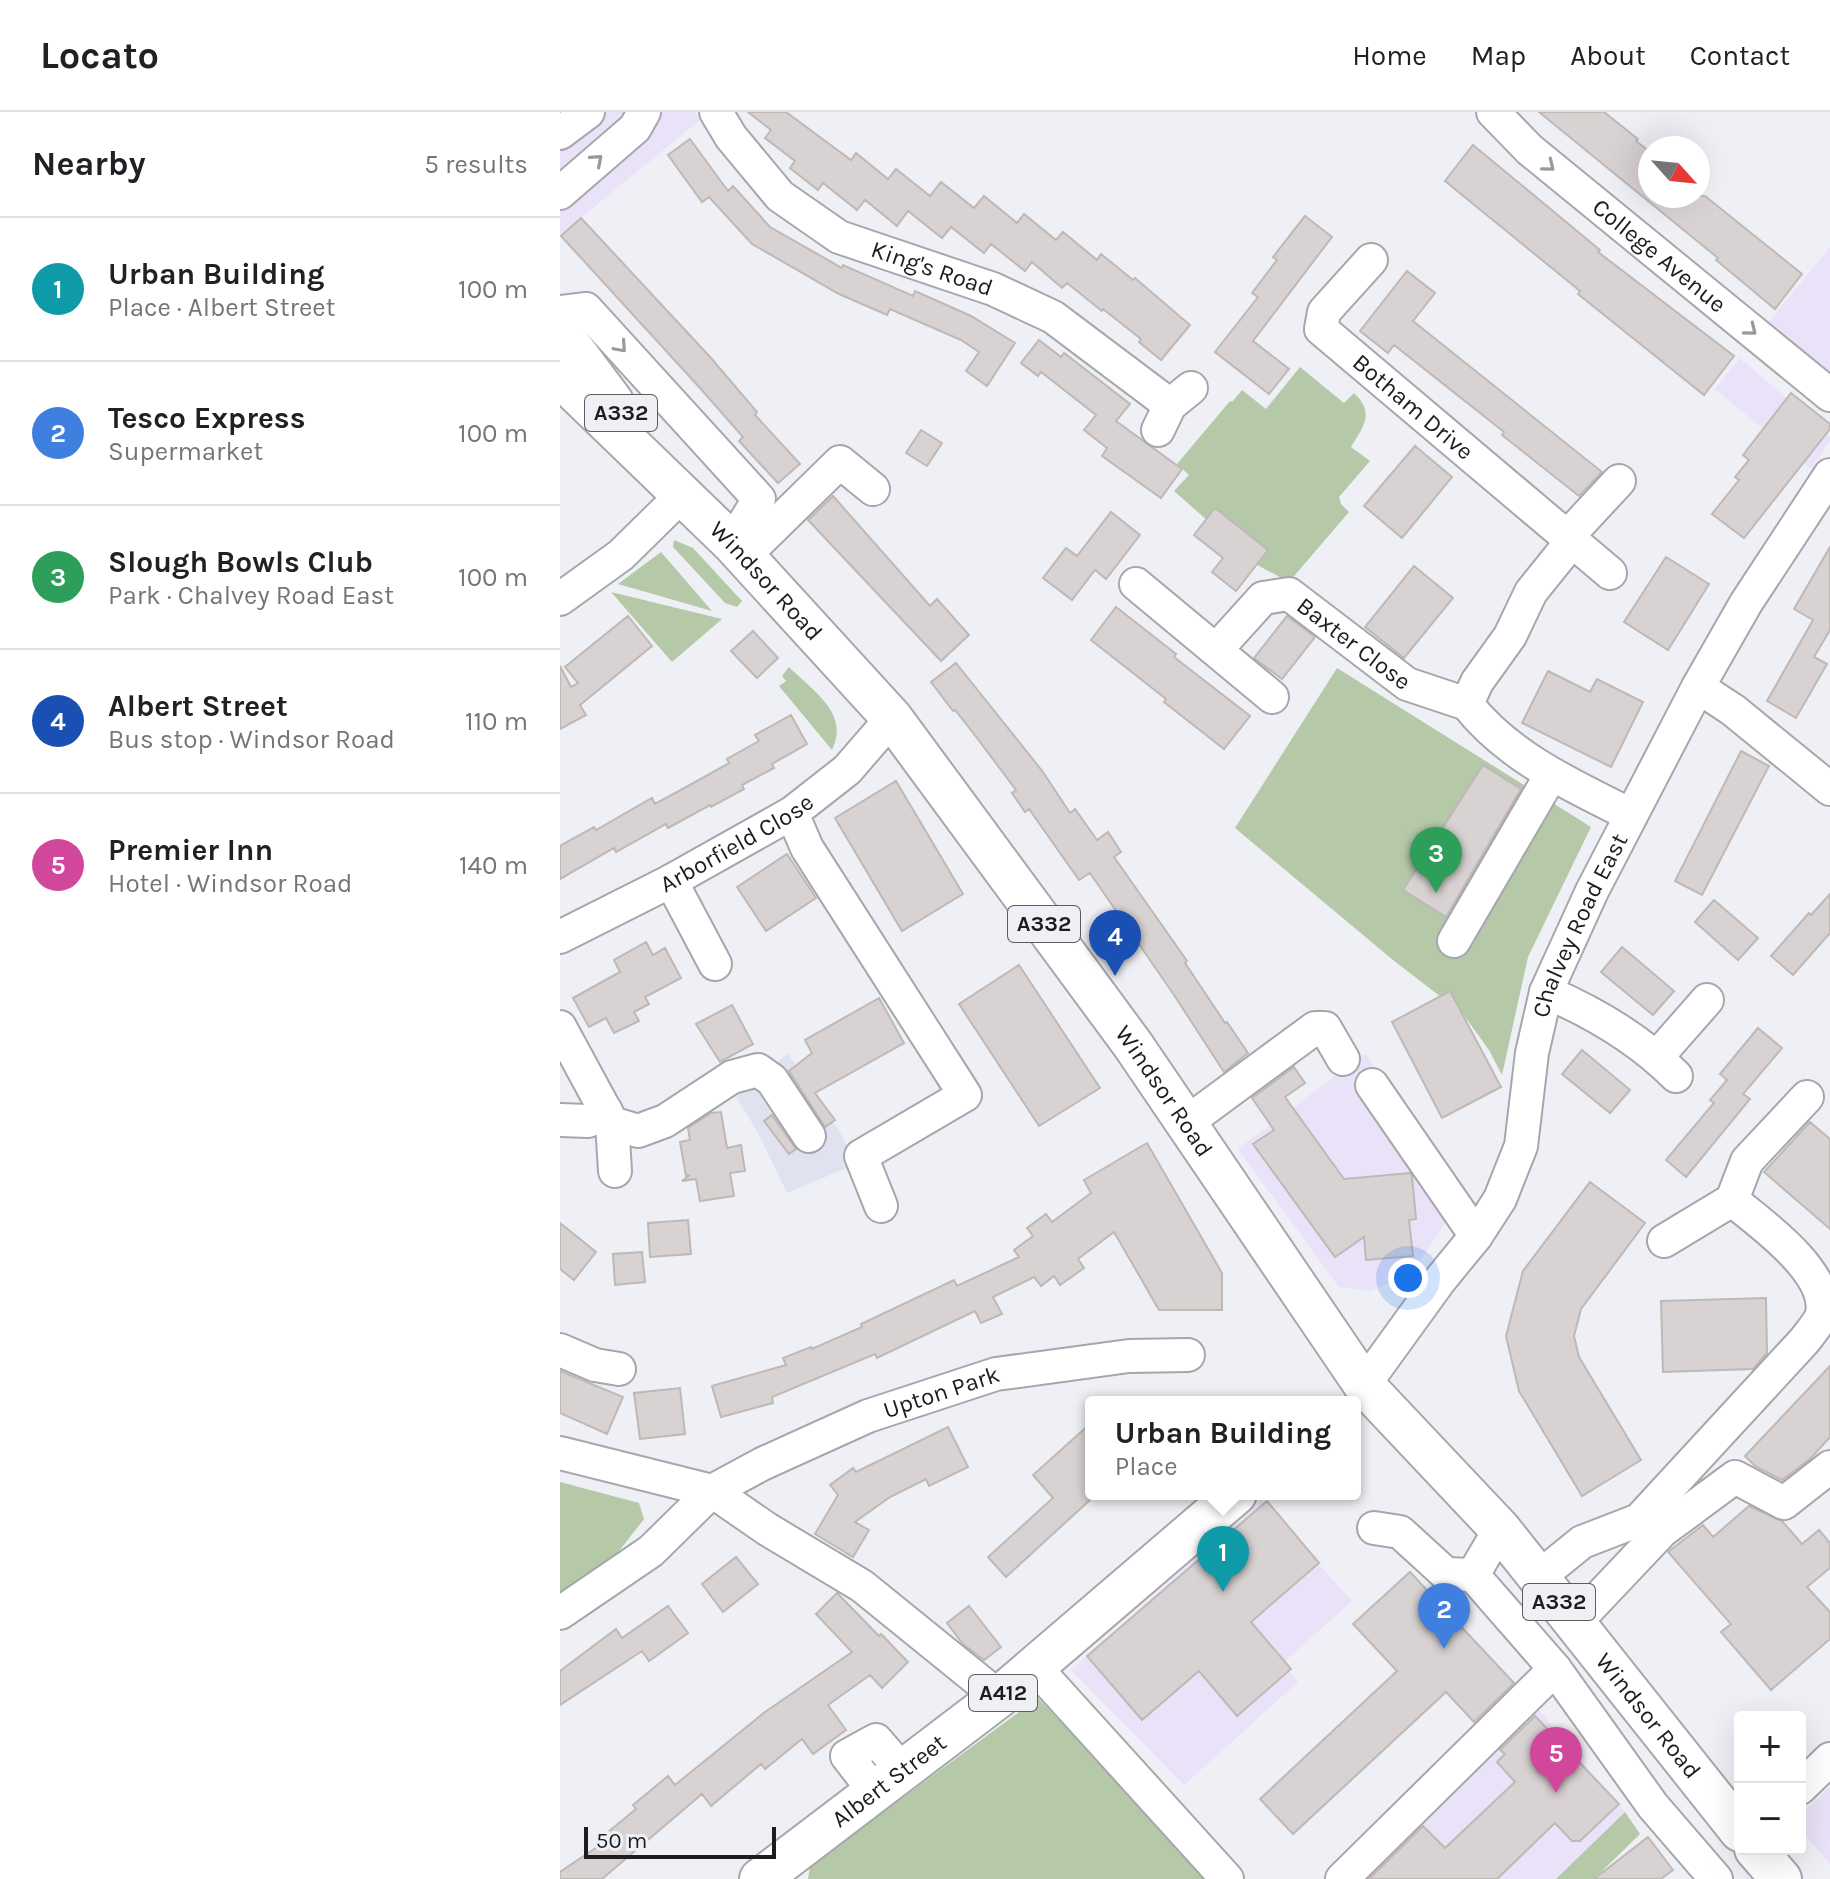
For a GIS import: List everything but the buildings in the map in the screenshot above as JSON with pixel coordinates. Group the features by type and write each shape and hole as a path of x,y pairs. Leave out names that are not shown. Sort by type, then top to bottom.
{"main road":[{"name":"A332","path":"560,331 682,495"},
{"name":"Windsor Road","path":"560,377 738,550 892,718 1133,1045 1186,1123 1354,1394"},
{"name":"Windsor Road","path":"1361,1400 1500,1529 1734,1823"},
{"name":"Albert Street","path":"768,1877 999,1697 1229,1500"},
{"path":"1760,1855 1781,1879"}],"street":[{"path":"560,133 588,112"},
{"path":"560,193 635,128 644,112"},
{"name":"King's Road","path":"716,112 731,137 780,196 839,237 993,289 1053,317 1173,408"},
{"name":"College Avenue","path":"1493,112 1530,150 1830,395"},
{"name":"Botham Drive","path":"1371,260 1324,312 1321,329 1610,573"},
{"path":"560,312 586,309 759,499 738,550"},
{"path":"738,550 840,462 873,489"},
{"name":"Chalvey Road East","path":"1354,1394 1476,1236 1500,1199 1521,1146 1532,1053 1546,992 1592,891 1698,687 1746,603 1830,475"},
{"path":"1619,481 1531,592 1510,636 1477,682 1467,704 1482,723 1551,775 1631,815"},
{"path":"560,599 621,555 682,495"},
{"path":"1136,584 1272,697"},
{"name":"Baxter Close","path":"1216,650 1263,598 1289,594 1407,684 1467,704"},
{"path":"1698,687 1733,710 1830,789"},
{"name":"Arborfield Close","path":"560,937 671,881 792,813 847,770 892,718"},
{"path":"1454,941 1551,775"},
{"path":"792,813 807,848 965,1095 861,1156 881,1206"},
{"path":"671,881 715,964"},
{"path":"1546,992 1584,1008 1666,1067 1707,1000"},
{"path":"560,1027 609,1117 615,1171"},
{"path":"1186,1123 1315,1028 1325,1028 1343,1059"},
{"path":"560,1120 588,1121 609,1117 638,1131 665,1121 732,1077 758,1070 772,1080 809,1136"},
{"path":"1372,1085 1476,1236"},
{"path":"1664,1241 1732,1200 1747,1161 1807,1097"},
{"path":"1539,1577 1582,1542 1639,1520 1805,1340 1822,1313 1820,1285 1795,1251 1732,1200"},
{"path":"560,1350 595,1365 619,1369"},
{"name":"Upton Park","path":"560,1613 651,1551 712,1491 762,1464 868,1416 996,1374 1129,1356 1188,1355"},
{"path":"560,1453 712,1491 767,1529 862,1586 999,1697"},
{"path":"1575,1623 1662,1531 1735,1477 1784,1503 1830,1467"},
{"path":"1374,1528 1400,1532 1446,1574 1473,1575 1555,1669 1653,1806 1716,1879"},
{"path":"1473,1575 1500,1529"},
{"path":"1034,1666 1227,1879"},
{"path":"1342,1879 1555,1669"},
{"path":"1805,1783 1830,1759"}],"shaded area":[{"path":"560,112 694,112 700,120 560,235"},
{"path":"1830,247 1830,379 1766,325"},
{"path":"1740,358 1830,436 1830,441 1811,469 1715,389"},
{"path":"788,1053 844,1139 854,1165 787,1193 757,1131 736,1097"},
{"path":"1366,1053 1453,1213 1417,1264 1396,1280 1371,1291 1339,1287 1238,1149"},
{"path":"1261,1500 1352,1601 1282,1664 1298,1682 1184,1785 1071,1670"},
{"path":"1539,1710 1625,1812 1556,1879 1355,1879 1436,1809"},
{"path":"1830,1787 1830,1864 1806,1836 1806,1809"}],"green space":[{"path":"1300,367 1344,403 1354,393 1360,400 1366,413 1365,420 1351,447 1370,461 1339,497 1349,512 1289,582 1259,566 1174,491 1189,475 1177,464 1230,401 1242,390 1266,409"},
{"path":"674,540 693,548 742,601 737,607 725,603 673,547"},
{"path":"661,552 712,611 618,584"},
{"path":"611,592 722,619 672,662"},
{"path":"789,667 818,694 833,714 836,737 832,750 779,686 786,681 782,676"},
{"path":"1337,668 1591,827 1528,957 1502,1075 1489,1050 1463,1014 1393,960 1235,828"},
{"path":"560,1482 639,1503 644,1519 576,1606 560,1599"},
{"path":"1038,1698 1211,1879 808,1879 810,1866"},
{"path":"1625,1812 1640,1834 1594,1879 1556,1879"}],"place":[{"name":"Slough Bowls Club","path":"1436,893"},
{"name":"Albert Street","path":"1115,976"},
{"name":"Urban Building","path":"1223,1592"},
{"name":"Tesco Express","path":"1444,1649"},
{"name":"Premier Inn","path":"1556,1793"}]}
